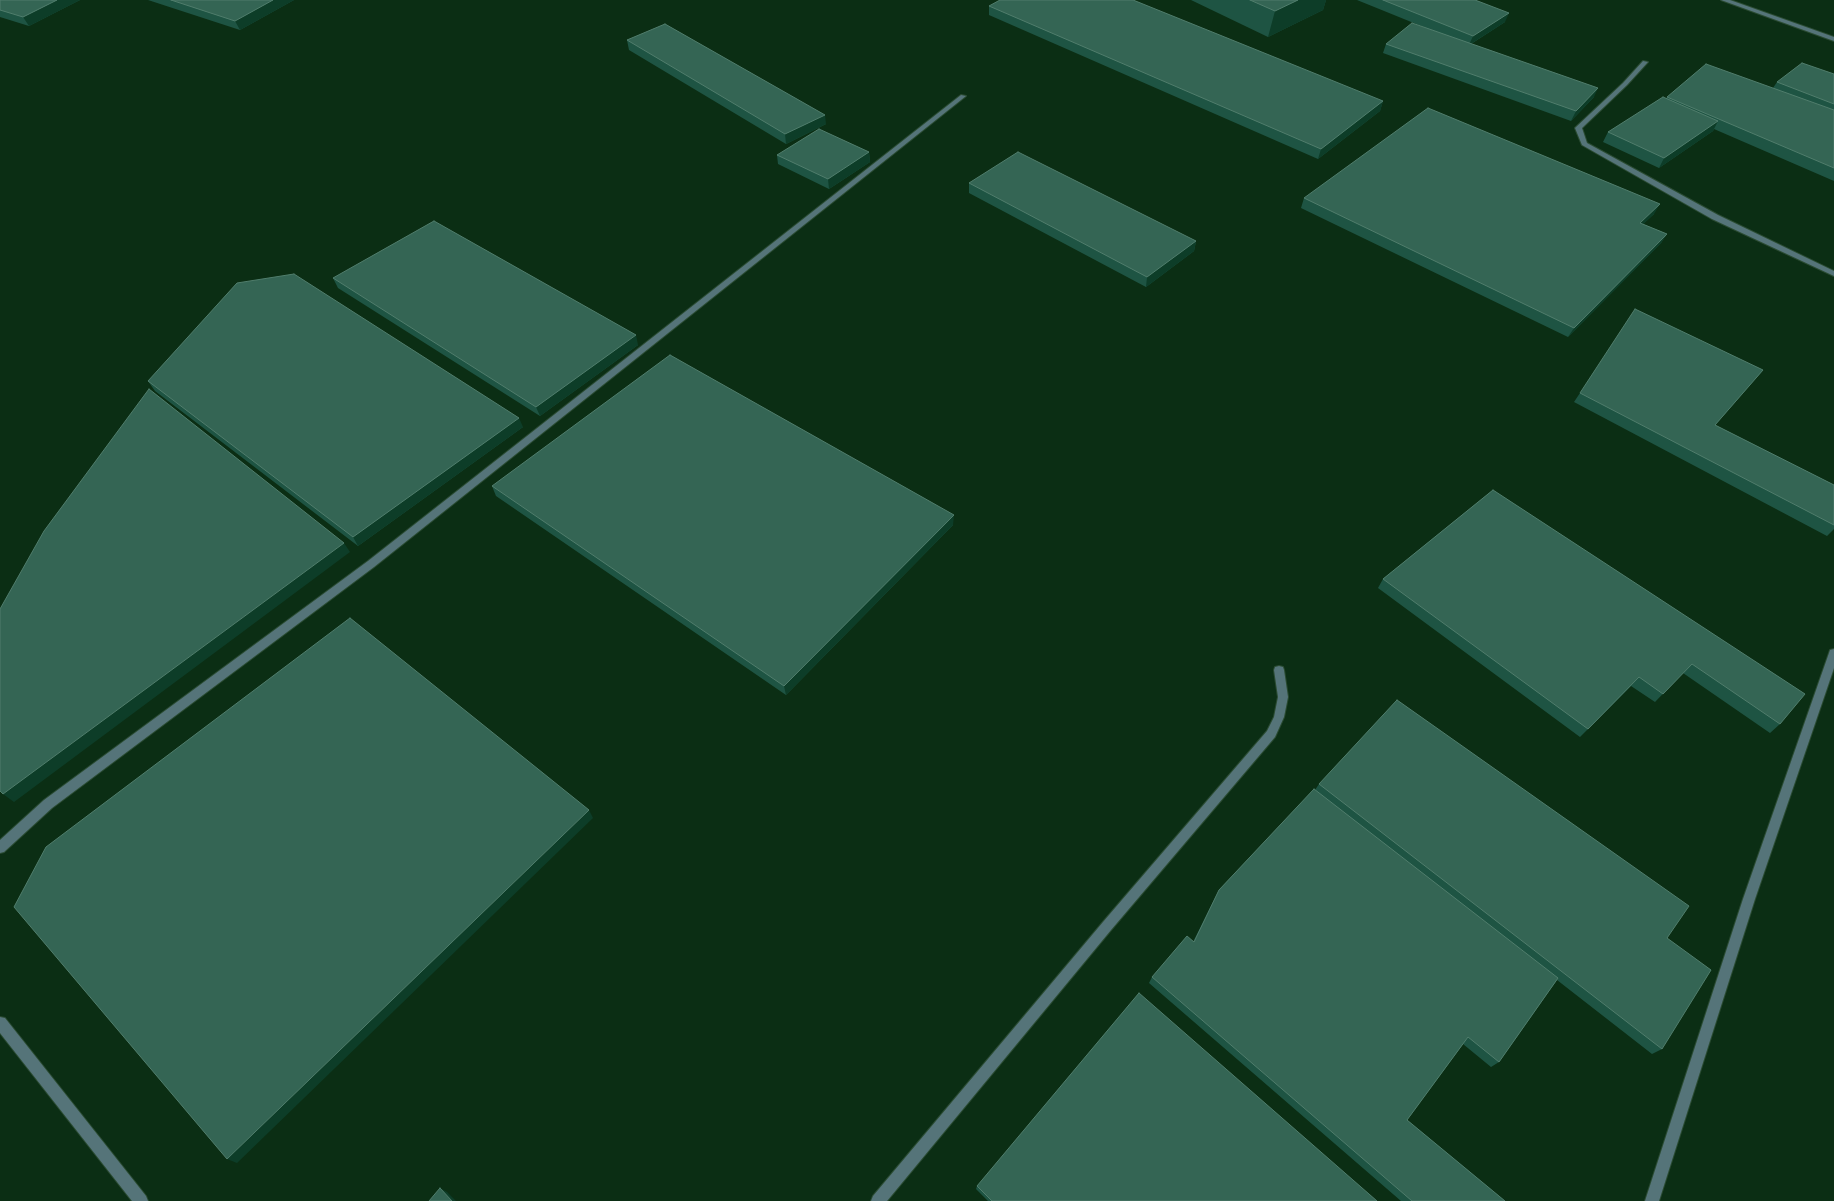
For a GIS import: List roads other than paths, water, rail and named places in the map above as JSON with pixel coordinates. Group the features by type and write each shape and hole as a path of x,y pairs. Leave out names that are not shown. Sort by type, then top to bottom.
{"street":[{"path":"1724,0 1834,39"},
{"path":"1645,62 1625,84 1578,128 1584,144 1715,217 1834,274"},
{"path":"0,848 48,804 371,564 963,96"},
{"path":"1652,1201 1747,907 1834,653"},
{"path":"878,1201 1107,926 1271,734 1279,717 1282,697 1279,670"},
{"path":"0,1023 141,1201"}]}
